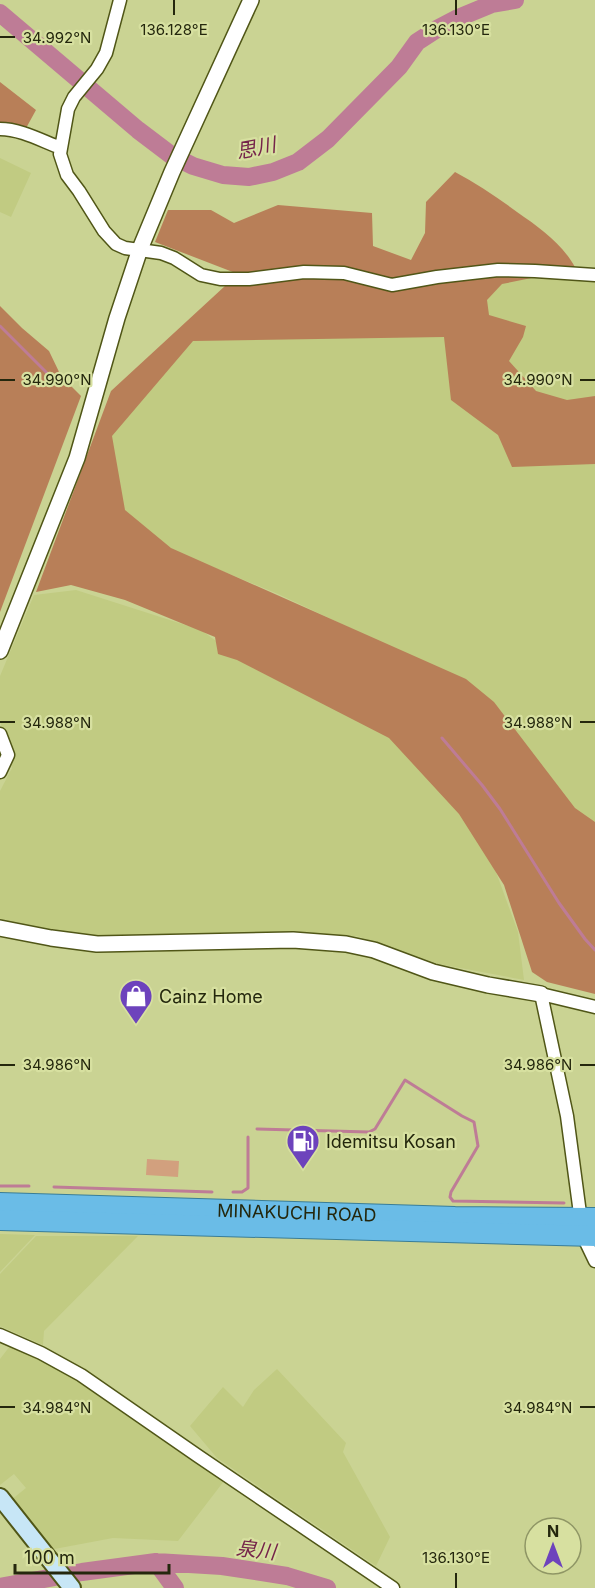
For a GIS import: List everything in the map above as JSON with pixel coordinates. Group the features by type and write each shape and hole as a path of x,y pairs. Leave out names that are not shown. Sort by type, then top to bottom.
{"highway":[{"name":"MINAKUCHI ROAD","path":"0,1203 455,1217 589,1227"},
{"name":"MINAKUCHI ROAD","path":"0,1220 589,1227"}],"main road":[{"path":"0,1497 72,1588"}],"street":[{"path":"120,0 106,53 68,109 60,154 67,175 80,191 104,231 116,244 124,248 161,253 174,258 201,275 220,279 249,279 304,272 344,273 392,285 498,270 595,275"},
{"path":"0,651 77,458 117,318 140,249 172,172 250,0"},
{"path":"0,129 21,133 61,148"},
{"path":"0,734 8,755 0,772"},
{"path":"0,928 51,939 97,944 293,940 346,944 374,950 434,972 595,1007"},
{"path":"541,994 595,1261"},
{"path":"0,1335 41,1353 81,1375 393,1588"}],"shaded area":[{"path":"0,82 36,110 25,130 0,126"},
{"path":"0,158 31,173 11,217 0,212"},
{"path":"455,172 542,230 565,252 576,269 502,284 487,300 489,315 526,326 523,337 509,361 536,391 567,400 595,396 595,464 512,467 498,435 451,400 444,337 193,341 112,436 125,510 171,548 466,679 494,702 575,808 595,822 595,994 547,982 532,972 504,885 459,814 389,738 237,660 218,654 215,637 125,600 71,585 36,592 111,391 238,274 155,242 168,210 211,210 234,223 278,205 372,213 373,246 411,260 425,233 426,202"},
{"path":"510,276 595,280 595,826 576,813 461,680 278,594 167,548 122,512 109,435 192,338"},
{"path":"0,306 49,351 61,376 81,396 0,612"},
{"path":"76,590 201,630 253,668 389,736 485,842 518,932 524,980 439,964 357,936 98,937 0,920 0,791 12,768 0,720 0,676 34,595"},
{"path":"147,1159 179,1161 178,1177 146,1175"},
{"path":"0,1234 35,1235 0,1272"},
{"path":"36,1236 138,1236 44,1331 43,1345 0,1326 0,1274"},
{"path":"10,1346 56,1367 224,1481 178,1541 113,1538 49,1550 11,1500 26,1488 14,1474 0,1485 0,1359"},
{"path":"277,1369 346,1443 343,1452 390,1537 376,1566 217,1458 190,1426 223,1387 243,1407 254,1390"}],"waterway":[{"name":"思川","path":"491,0 492,4"},
{"name":"思川","path":"0,13 138,130 171,155 193,166 223,175 249,177 273,172 298,162 328,139 399,67 417,42 458,18 492,4 515,0"},
{"path":"0,326 51,377"},
{"path":"442,738 500,809 559,903 595,950"},
{"path":"257,1129 369,1132 375,1129 405,1080 474,1122 478,1146 451,1192 450,1197 453,1201 564,1203"},
{"path":"233,1192 242,1192 248,1188 248,1137"},
{"path":"0,1186 29,1186"},
{"path":"54,1187 212,1192"},
{"path":"156,1562 175,1588"},
{"name":"泉川","path":"0,1587 82,1572 156,1562 222,1566 287,1576 327,1588"}],"place":[{"name":"Cainz Home","path":"136,1025"},
{"name":"Idemitsu Kosan","path":"303,1170"}]}
